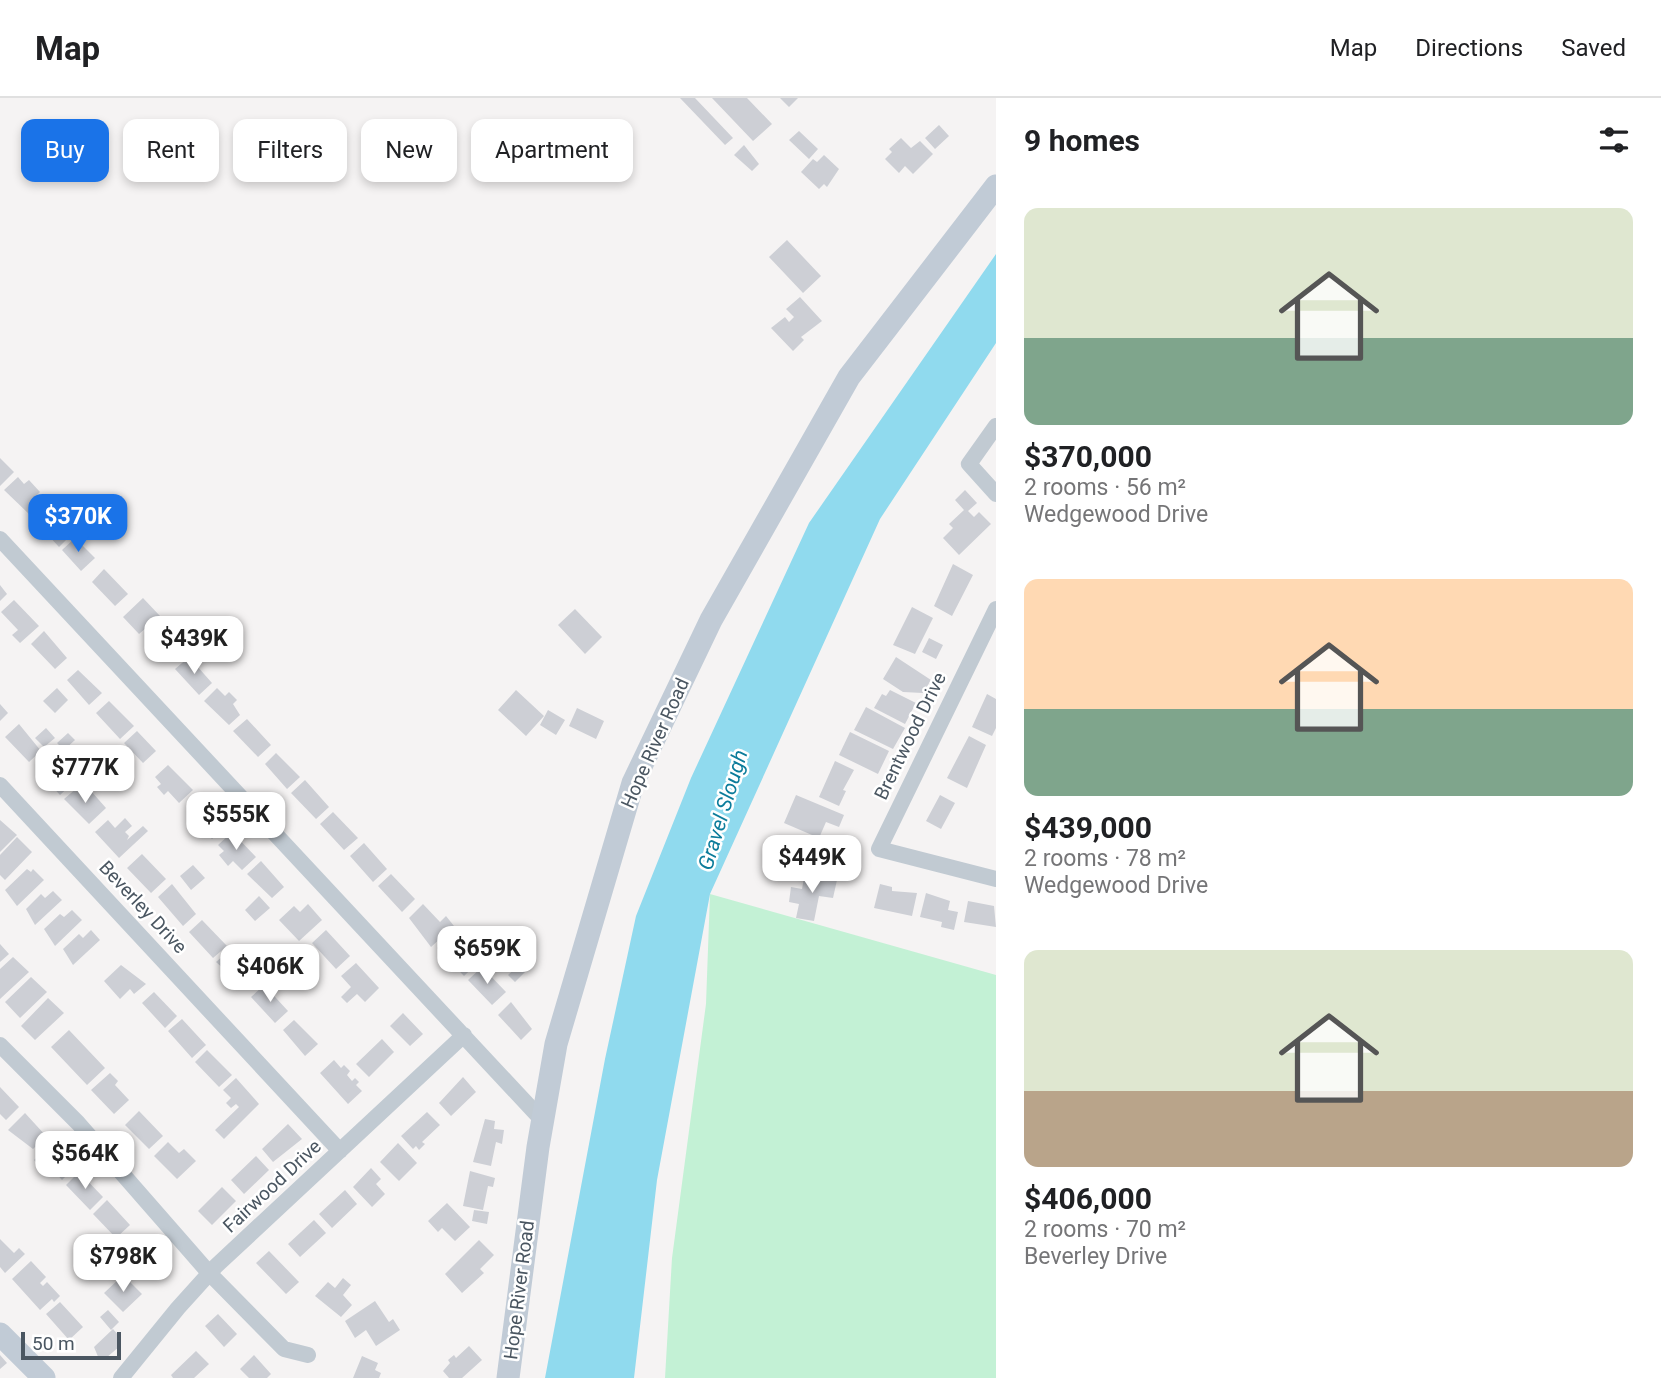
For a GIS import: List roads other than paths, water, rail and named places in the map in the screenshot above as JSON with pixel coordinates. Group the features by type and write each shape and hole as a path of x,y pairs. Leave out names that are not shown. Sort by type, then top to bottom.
{"street":[{"name":"Hope River Road","path":"508,1378 542,1120 556,1044 576,967 634,783 705,633 849,377 996,186"},
{"path":"996,426 969,464 996,494"},
{"path":"0,539 542,1120"},
{"name":"Brentwood Drive","path":"996,609 879,849 996,879"},
{"name":"Beverley Drive","path":"0,785 340,1151"},
{"name":"Fairwood Drive","path":"121,1378 210,1273 464,1035"},
{"path":"0,1045 78,1124 210,1273 284,1349 308,1355"},
{"path":"0,1334 44,1378"}],"water":[{"name":"Gravel Slough","path":"996,254 996,343 880,519 710,894 657,1180 634,1378 545,1378 605,1059 636,916 691,778 809,523"}]}
